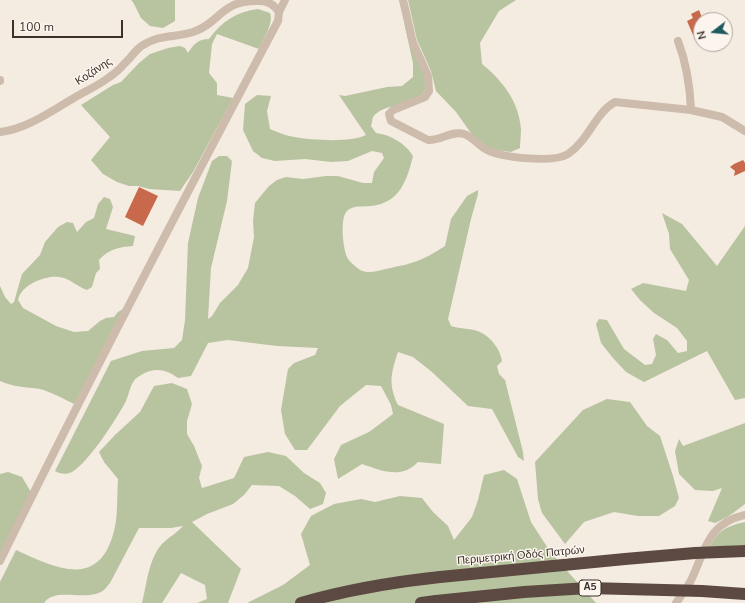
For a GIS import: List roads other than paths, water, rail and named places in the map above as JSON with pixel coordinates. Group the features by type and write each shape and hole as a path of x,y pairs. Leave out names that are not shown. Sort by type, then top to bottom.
{"highway":[{"name":"Περιμετρική Οδός Πατρών","path":"301,603 383,584 440,577 695,553 745,551"},
{"name":"Α5","path":"421,603 524,592 588,588 694,590 745,594"}],"street":[{"name":"Κοζάνης","path":"0,132 13,131 108,79 124,65 141,46 155,38 194,31 206,25 227,7 237,2 247,0 272,3 279,12"},
{"path":"0,561 49,460 159,246 278,21 279,12 285,0"},
{"path":"279,12 291,0"},
{"path":"403,0 413,43 428,76 429,91 425,98 393,110 389,114 389,118 391,121 428,140 454,134 464,134 488,150 523,159 555,158 567,155 581,144 603,111 615,102 691,110 722,117 745,131"},
{"path":"678,41 686,62 690,86 691,110"},
{"path":"676,603 692,579 708,542 720,525 734,518 745,515"}]}
